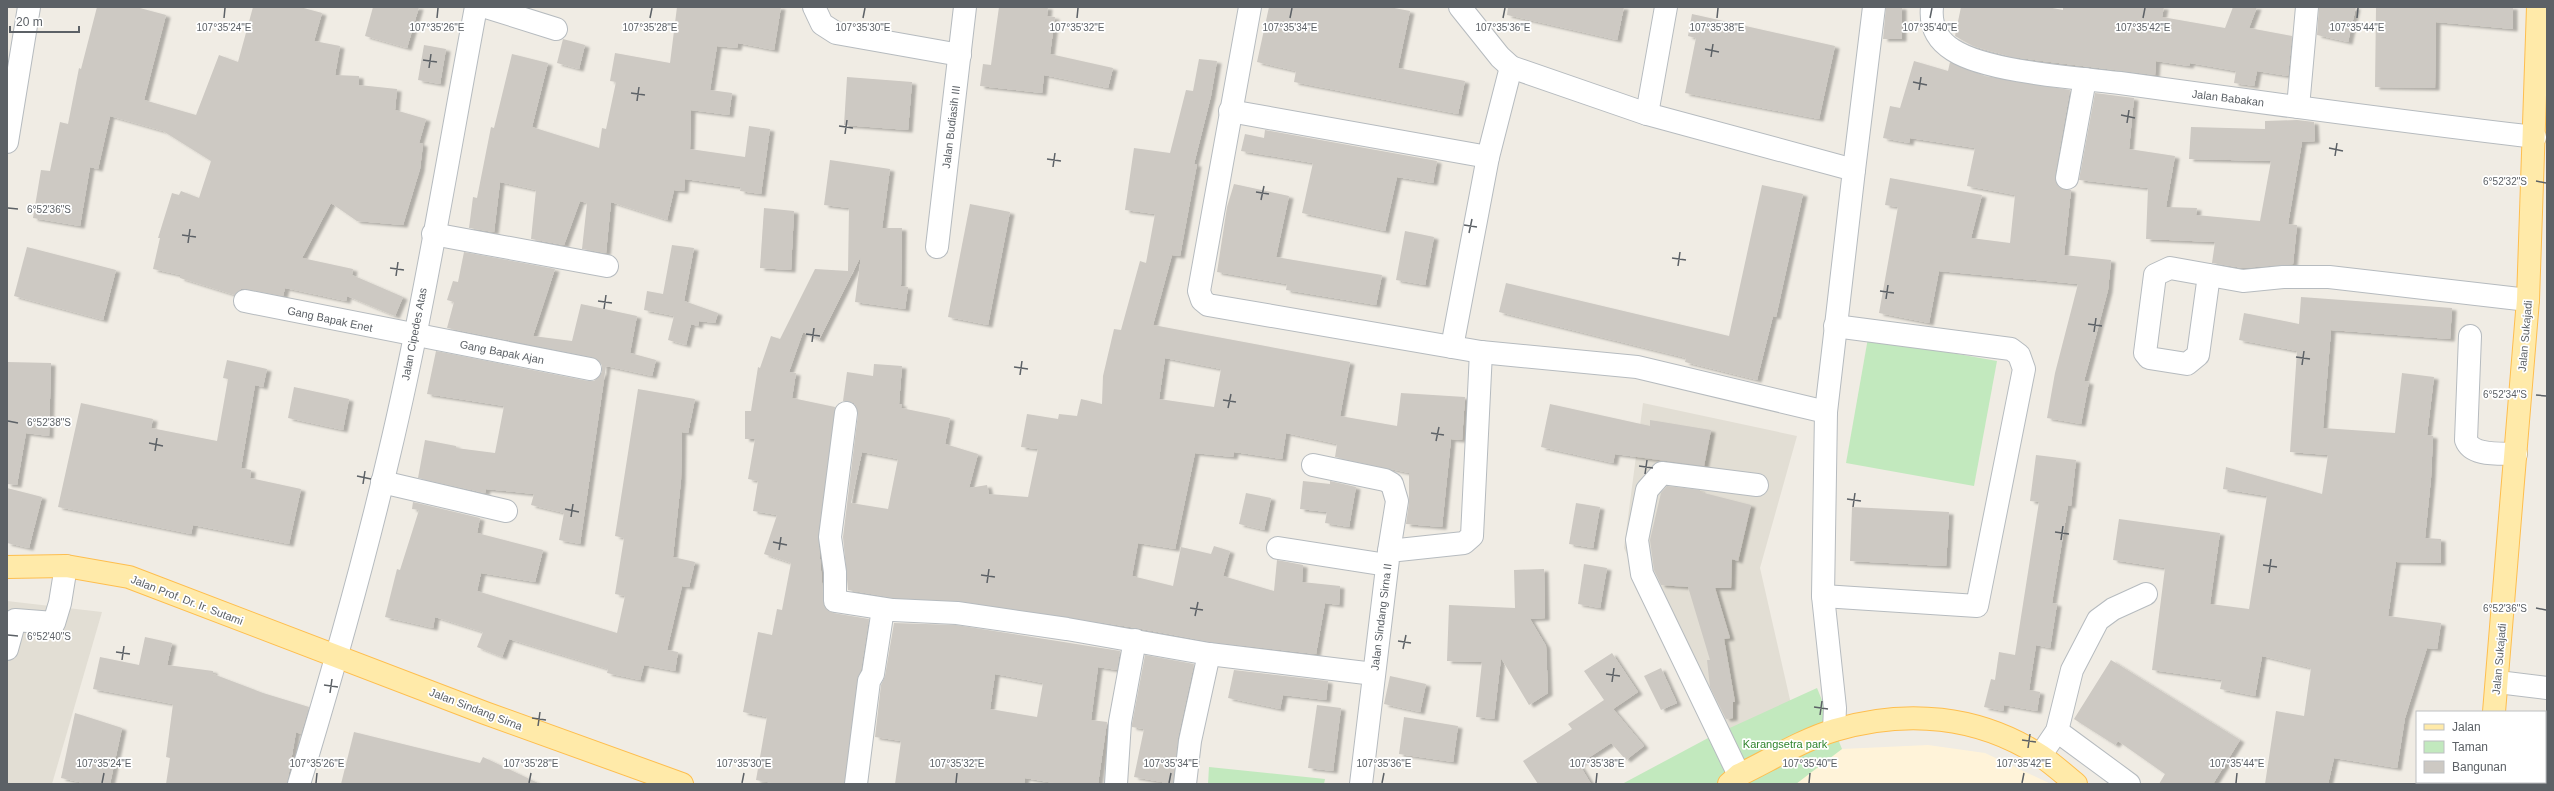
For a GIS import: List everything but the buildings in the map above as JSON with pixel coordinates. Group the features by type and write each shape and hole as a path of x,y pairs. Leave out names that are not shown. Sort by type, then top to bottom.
{"main road":[{"name":"Jalan Sukajadi","path":"2494,711 2498,682 2528,300 2536,137 2538,7"},
{"name":"Jalan Prof. Dr. Ir. Sutami","path":"7,567 66,566 129,577 338,657"},
{"name":"Jalan Sindang Sirna","path":"338,657 672,781"},
{"path":"1734,780 1834,730 1893,718 1927,717 1958,721 1993,732 2040,756 2076,784"}],"street":[{"path":"7,142 29,7"},
{"name":"Jalan Cipedes Atas","path":"299,784 338,657 382,482 414,336 476,7"},
{"path":"486,7 556,29"},
{"path":"814,7 822,24 836,33 960,55"},
{"name":"Jalan Budiasih III","path":"938,247 965,7"},
{"path":"1250,7 1230,111 1199,291 1202,300 1208,305 1481,352 1636,367 1826,412"},
{"path":"1460,7 1500,57 1510,67 1647,114 1854,170"},
{"path":"1647,114 1666,7"},
{"path":"1834,730 1835,708 1823,596 1826,412 1874,7"},
{"path":"2298,107 2307,7"},
{"name":"Jalan Babakan","path":"1932,17 1940,39 1954,51 1988,64 2085,79 2536,137"},
{"path":"1452,347 1488,157 1510,67"},
{"path":"2067,178 2085,79"},
{"path":"1230,111 1488,157"},
{"path":"433,234 607,266"},
{"path":"2210,275 2243,281 2283,277 2329,276 2528,300"},
{"name":"Gang Bapak Enet","path":"245,302 414,336"},
{"path":"1823,596 1977,606 2024,369 2019,355 2011,349 1835,326"},
{"name":"Gang Bapak Ajan","path":"414,336 590,369"},
{"path":"2470,336 2466,440 2468,445 2477,451 2516,454"},
{"name":"Jalan Sindang Sirna II","path":"1361,784 1388,558 1464,543 1472,536 1481,352"},
{"path":"846,413 830,537 835,572 834,600 883,609 957,613 1135,640 1209,654 1374,674"},
{"path":"1278,548 1388,558 1397,501 1392,484 1385,480 1313,465"},
{"path":"1734,780 1642,574 1637,540 1647,490 1662,473 1757,485"},
{"path":"382,482 506,511"},
{"path":"7,649 11,619 54,623 60,603 66,566"},
{"path":"2040,756 2057,730 2072,670 2098,620 2113,609 2146,594"},
{"path":"856,784 868,688 873,674 883,609"},
{"path":"1116,784 1120,722 1135,640"},
{"path":"1185,784 1190,741 1209,654"},
{"path":"2498,682 2547,688"},
{"path":"2057,730 2129,784"}],"shaded area":[{"path":"1643,403 1797,436 1760,568 1791,704 1710,737 1624,548"},
{"path":"7,601 102,612 52,784 7,784"},
{"path":"1928,745 1985,753 2051,784 1787,784 1842,749"}],"green space":[{"path":"1868,338 1997,361 1974,486 1846,463"},
{"name":"Karangsetra park","path":"1817,688 1842,749 1796,784 1622,784 1710,737"},
{"path":"1209,767 1325,779 1324,784 1208,784"}]}
